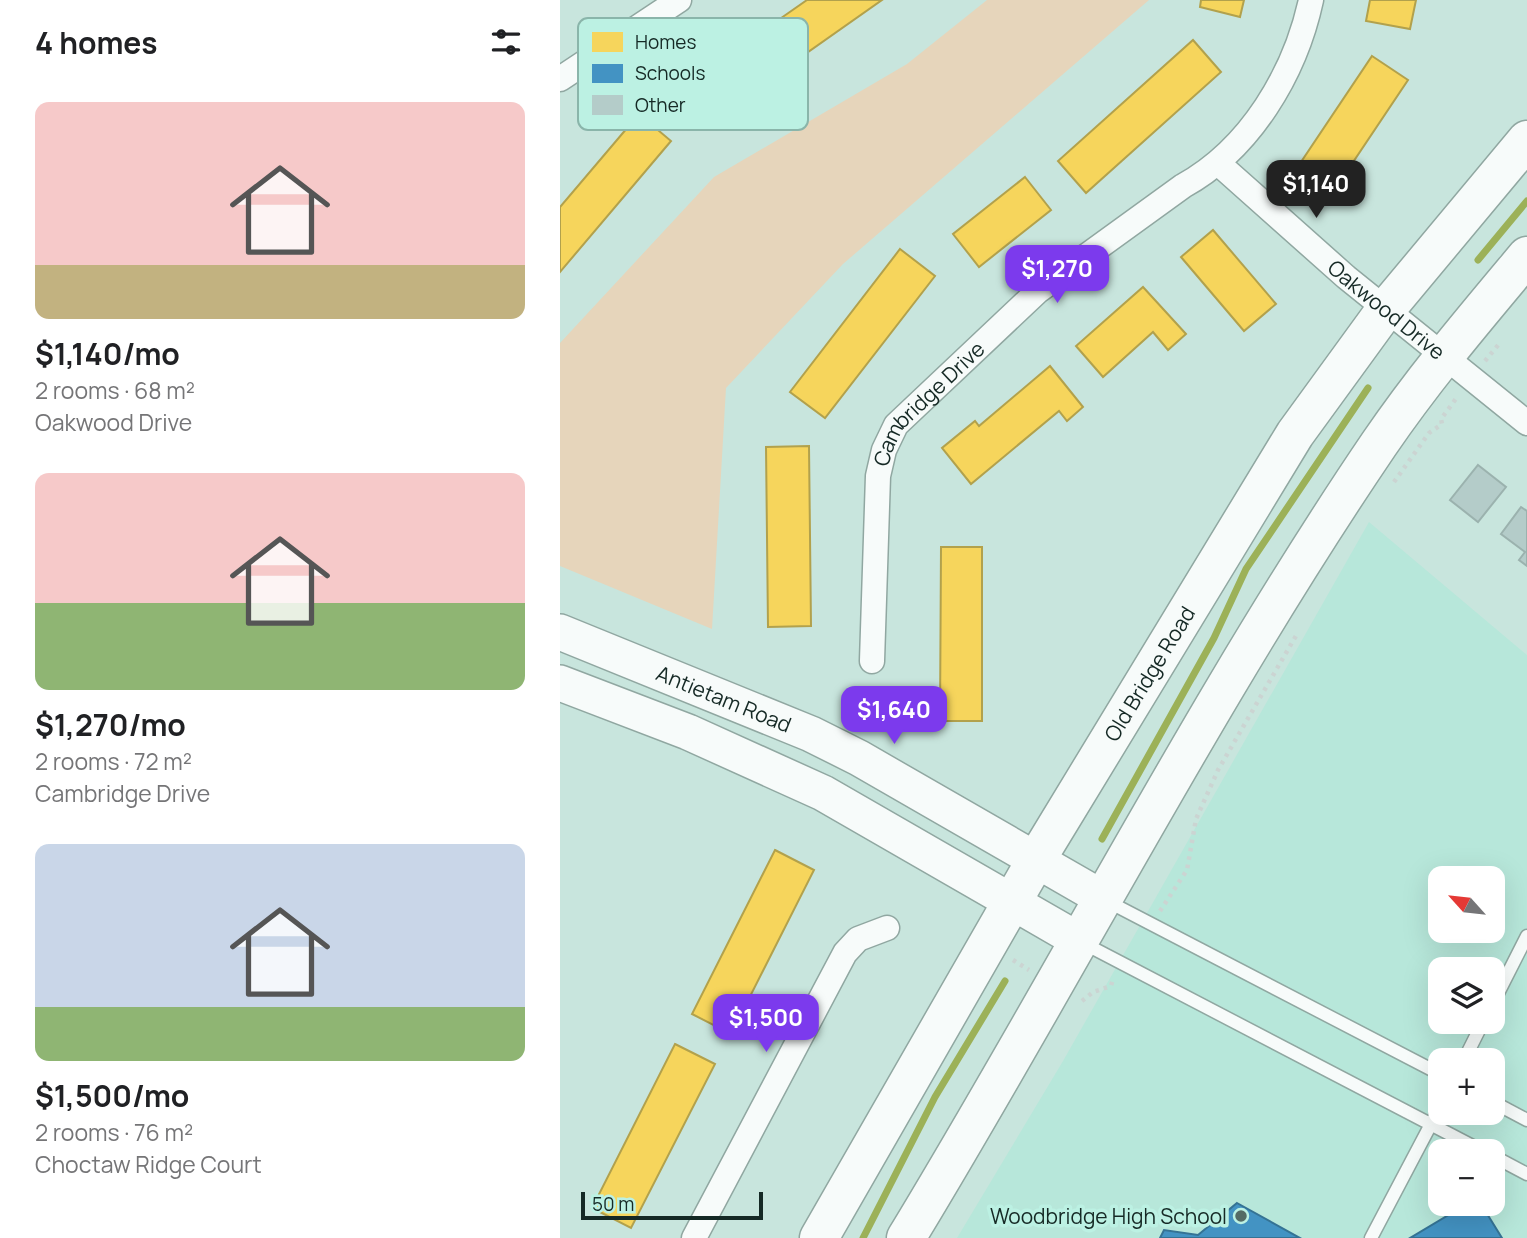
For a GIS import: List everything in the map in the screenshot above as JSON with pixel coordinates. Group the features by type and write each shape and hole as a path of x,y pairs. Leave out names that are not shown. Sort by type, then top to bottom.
{"main road":[{"name":"Old Bridge Road","path":"819,1238 1036,860 1294,434 1386,309 1527,140"},
{"path":"906,1238 1293,575 1381,443 1444,356 1527,256"}],"street":[{"path":"652,18 679,0"},
{"name":"Cambridge Drive","path":"872,661 878,476 884,450 896,425 1038,291 1183,186 1219,164 1239,144 1270,99 1295,51 1311,0"},
{"path":"560,79 578,67"},
{"name":"Oakwood Drive","path":"1219,164 1386,309 1527,423"},
{"name":"Antietam Road","path":"560,632 811,734 1104,899"},
{"path":"560,683 688,732 823,793 1080,941"},
{"path":"694,1238 845,953 858,939 887,928"}],"lane":[{"path":"1104,899 1428,1068"},
{"path":"1505,979 1527,936"},
{"path":"1080,941 1428,1122"},
{"path":"1505,1108 1527,1120"},
{"path":"1371,1238 1431,1125"},
{"path":"1434,1125 1460,1139"},
{"path":"1505,1162 1527,1174"}],"path":[{"path":"1387,492 1429,433 1442,424 1441,419"},
{"path":"1163,907 1187,870 1196,819 1218,770 1301,627"},
{"path":"1006,956 1028,969"}],"shaded area":[{"path":"987,0 1149,0 843,264 726,388 712,629 560,566 560,343 714,177 794,130 808,130 808,122 907,64"},
{"name":"Woodbridge High School","path":"1369,522 1527,655 1527,1238 957,1238 1063,1061"}],"building: Homes":[{"path":"807,0 882,0 808,52 808,18 781,18"},
{"path":"1201,0 1244,0 1240,17 1200,7"},
{"path":"1370,0 1416,0 1410,29 1366,21"},
{"path":"1193,40 1221,72 1086,193 1058,161"},
{"path":"1372,56 1408,80 1333,192 1297,168"},
{"path":"625,130 658,130 671,141 560,272 560,207"},
{"path":"1025,177 1051,210 979,267 953,234"},
{"path":"1213,230 1276,304 1244,331 1181,257"},
{"path":"900,249 935,276 825,418 790,392"},
{"path":"1143,287 1186,334 1168,350 1153,332 1103,377 1076,346"},
{"path":"1050,366 1083,407 1067,421 1059,411 971,484 942,448 975,421 979,426"},
{"path":"809,446 811,626 768,627 766,447"},
{"path":"941,547 982,547 982,721 940,721"},
{"path":"775,850 814,870 731,1034 692,1014"},
{"path":"675,1044 715,1064 631,1228 592,1208"}],"building: Schools":[{"name":"Woodbridge High School","path":"1237,1203 1300,1238 1160,1238 1164,1230 1198,1235"},
{"path":"1447,1216 1488,1216 1502,1238 1410,1238"}],"building: Other":[{"path":"1478,465 1506,487 1478,522 1450,500"},
{"path":"1521,507 1527,511 1527,566 1519,560 1525,552 1501,534"}],"waterway":[{"path":"1478,260 1527,201"},
{"path":"1102,839 1214,638 1246,569 1368,388"},
{"path":"863,1238 935,1097 1005,981"}],"place":[{"name":"Woodbridge High School","path":"1241,1216"}]}
